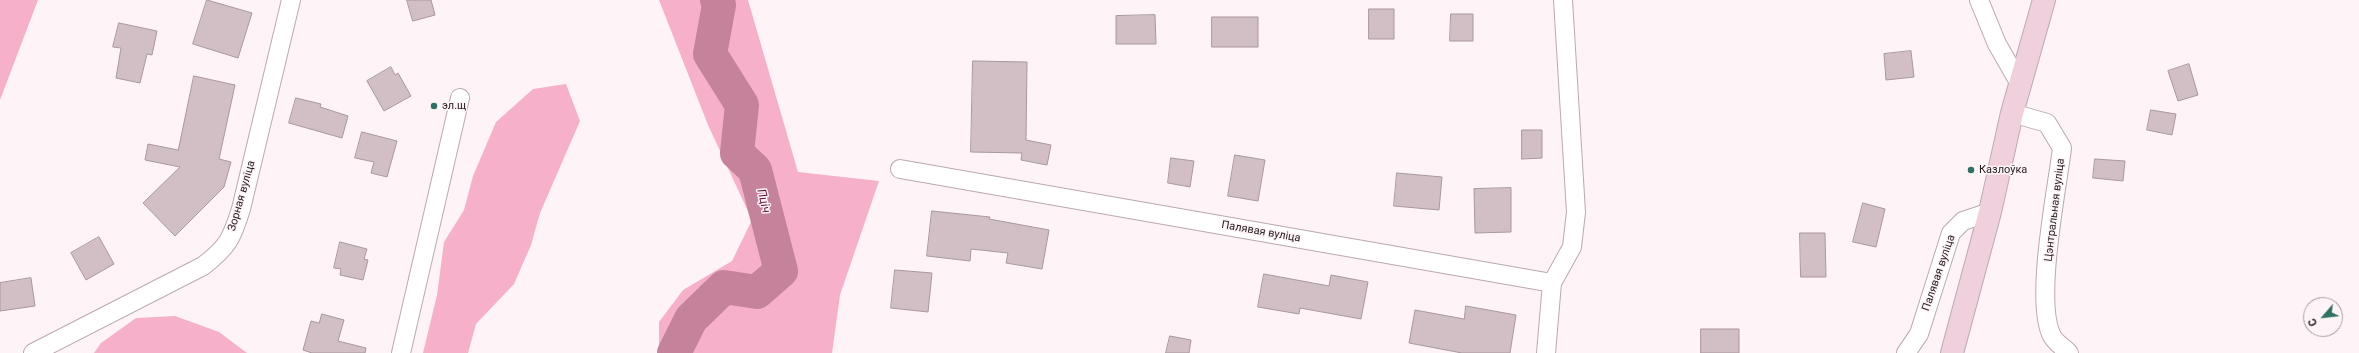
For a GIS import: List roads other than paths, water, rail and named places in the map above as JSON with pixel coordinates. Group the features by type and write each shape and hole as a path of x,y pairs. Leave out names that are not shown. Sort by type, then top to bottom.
{"main road":[{"path":"1952,353 1990,212 2012,113 2044,0"}],"street":[{"name":"Зорная вуліца","path":"33,353 203,266 222,251 233,233 241,209 291,0"},
{"path":"1546,353 1552,283 1572,247 1576,212 1563,0"},
{"path":"1979,0 1997,44 2020,84"},
{"path":"401,353 460,98"},
{"name":"Цэнтральная вуліца","path":"2012,113 2047,123 2062,148 2049,244 2044,308 2052,345 2069,353"},
{"name":"Палявая вуліца","path":"900,169 1552,283"},
{"name":"Палявая вуліца","path":"1906,353 1919,334 1951,233 1963,221 1990,212"}],"waterway":[{"name":"Пціч","path":"674,353 691,319 724,287 757,292 781,271 755,170 737,153 742,105 710,54 719,5 717,0"}],"place":[{"name":"эл.щ","path":"434,106"},
{"name":"Казлоўка","path":"1971,170"}]}
